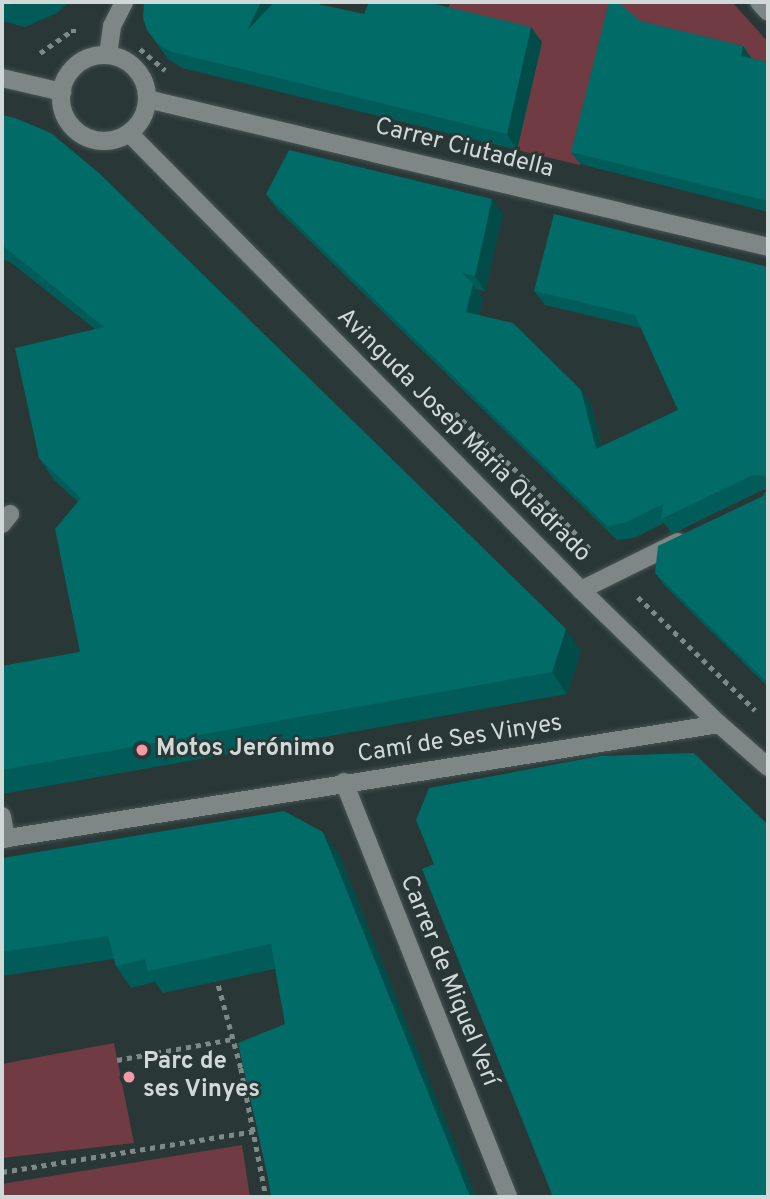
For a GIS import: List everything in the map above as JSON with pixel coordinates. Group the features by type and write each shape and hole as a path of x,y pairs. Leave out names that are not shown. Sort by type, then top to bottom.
{"street":[{"path":"108,55 111,26 124,2"},
{"path":"759,2 768,12"},
{"path":"108,55 132,64 146,85 145,111 129,133 117,139 88,138 76,131 62,106 62,92 72,69 83,60 108,55"},
{"path":"2,78 62,92"},
{"name":"Carrer Ciutadella","path":"147,99 768,247"},
{"name":"Avinguda Josep Maria Quadrado","path":"129,133 581,590 719,724 768,767"},
{"path":"581,590 697,534"},
{"name":"Camí de Ses Vinyes","path":"4,839 344,782 719,724"},
{"name":"Carrer de Miquel Verí","path":"344,782 508,1197"},
{"path":"2,816 4,839"}],"path":[{"path":"214,966 254,1131 266,1197"},
{"path":"117,1060 233,1039"},
{"path":"2,1172 254,1131"}],"shaded area":[{"path":"450,2 732,2 768,42 768,73 648,34 620,8 580,165 517,150 540,42 445,24"},
{"path":"114,1043 134,1143 2,1158 2,1064"},
{"path":"242,1145 250,1197 2,1197 2,1184"}],"building":[{"path":"144,2 261,2 247,31 274,2 309,2 364,14 369,2 436,2 435,4 531,27 507,134 172,52 158,44 147,30 143,18"},
{"path":"609,2 618,2 640,21 743,46 741,56 768,62 768,201 571,152"},
{"path":"2,115 51,133 99,173 566,629 552,672 2,770 2,666 80,652 55,529 81,498 39,458 15,348 104,327 2,245"},
{"path":"289,150 492,199 475,276 462,273 473,284 466,312 513,323 581,390 596,449 678,410 635,315 534,291 554,214 768,267 768,485 765,476 753,475 661,519 663,504 624,523 607,526 266,194"},
{"path":"768,488 768,683 655,573 658,546 763,496"},
{"path":"694,753 768,825 768,1197 553,1197 422,869 434,864 416,820 429,788 600,756"},
{"path":"284,811 323,832 470,1197 271,1197 238,1043 285,1024 271,944 148,971 145,959 116,966 108,936 2,952 2,858"}],"place":[{"name":"Motos Jerónimo","path":"142,750"},
{"name":"Parc de ses Vinyes","path":"129,1077"}]}
